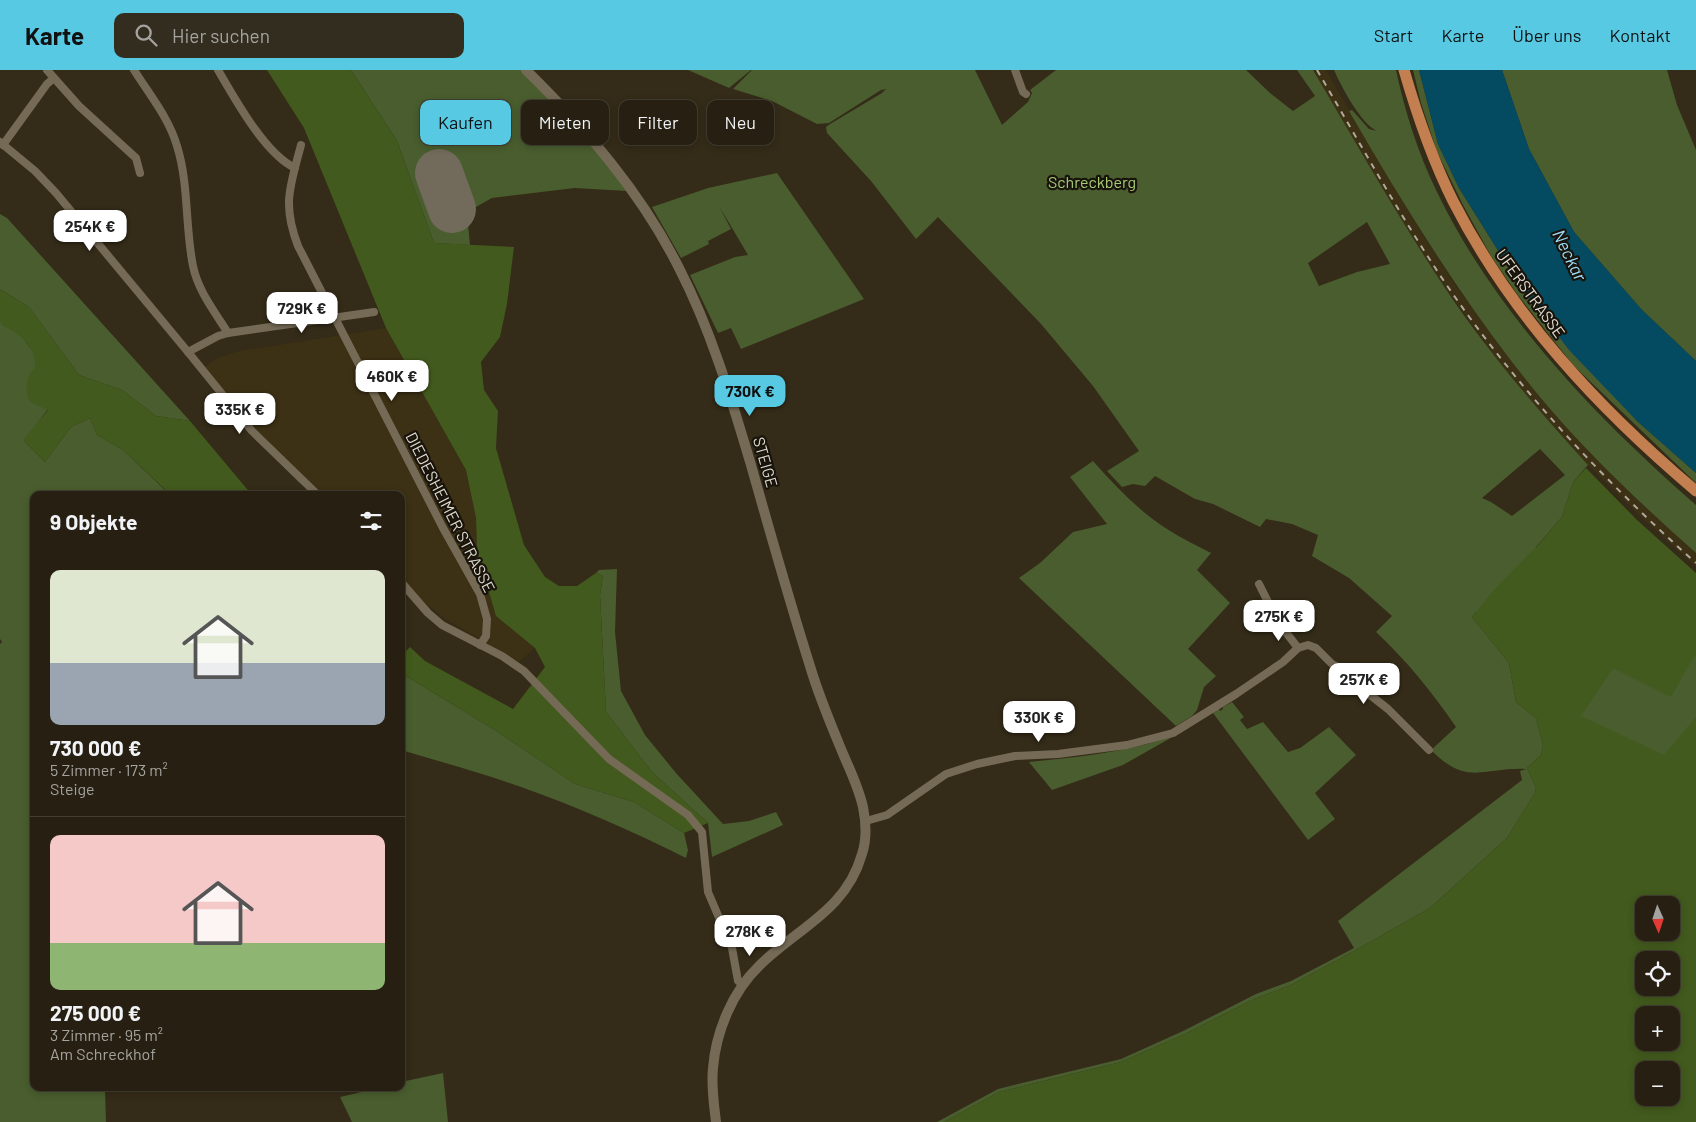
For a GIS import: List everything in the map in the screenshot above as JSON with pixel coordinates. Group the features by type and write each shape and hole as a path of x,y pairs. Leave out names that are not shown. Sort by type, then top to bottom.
{"main road":[{"name":"UFERSTRASSE","path":"1404,70 1430,149 1453,200 1483,255 1512,298 1539,334 1593,396 1696,492"}],"street":[{"path":"47,70 79,106 136,158 140,173"},
{"path":"134,70 171,128 177,143 182,169 193,267 199,286 228,333"},
{"path":"218,70 241,110 255,129 285,163 295,168"},
{"name":"STEIGE","path":"526,70 561,104 599,147 633,190 668,248 699,310 736,412 812,675 858,789 866,821 863,851 850,884 817,920 758,966 742,985 723,1022 716,1047 712,1078 716,1122"},
{"path":"1015,70 1023,92 1026,94"},
{"path":"54,78 47,84 2,144 29,166 56,193 252,431 314,491"},
{"name":"DIEDESHEIMER STRASSE","path":"301,145 289,196 289,219 298,246 443,528 480,594 487,619 486,636 480,644"},
{"path":"188,352 218,336 228,333 374,312"},
{"path":"1258,584 1278,622 1298,648"},
{"path":"405,587 428,613 442,625 502,656 524,671 609,759 688,815 702,832 708,892 732,948 738,981 742,985"},
{"path":"866,821 887,816 946,774 977,764 1015,756 1058,754 1127,745 1173,733 1251,684 1283,662 1298,648 1308,645 1313,645 1332,664 1356,676 1365,691 1388,709 1429,750"}],"shaded area":[{"path":"1313,70 1326,70 1411,216 1454,283 1499,345 1546,403 1595,458 1648,510 1696,553 1696,567 1588,465 1538,410 1491,351 1446,289 1403,222"},
{"path":"386,328 466,470 476,518 477,551 521,635 535,648 519,662 444,618 424,602 405,581 405,491 320,491 256,430 205,367 217,358 239,351"}],"green space":[{"path":"267,70 351,70 397,141 434,243 514,247 507,304 500,337 481,362 484,390 498,411 496,448 524,545 545,577 559,586 577,586 596,573 603,576 600,595 606,712 652,772 708,823 684,833 634,802 575,784 495,730 405,675 405,652 410,647 425,661 513,709 545,667 535,648 496,616 477,551 476,518 466,470 386,328 304,128"},
{"path":"351,70 523,70 557,100 521,100 521,145 592,145 627,191 575,188 492,198 467,212 470,245 434,243 397,141"},
{"path":"688,70 751,70 729,88"},
{"name":"Schreckberg","path":"752,70 975,70 1002,125 1028,102 1032,93 1030,90 1056,70 1246,70 1270,93 1293,111 1315,96 1297,70 1313,70 1411,234 1461,311 1513,379 1588,465 1573,482 1562,517 1536,547 1696,624 1696,758 1657,759 1541,722 1497,627 1476,612 1472,617 1509,663 1516,702 1536,718 1543,745 1541,755 1527,768 1536,788 1535,793 1507,838 1430,908 1291,985 1254,999 1185,1034 1121,1062 999,1092 944,1122 937,1122 998,1089 1121,1059 1183,1031 1256,994 1291,981 1354,948 1338,921 1522,780 1520,771 1526,769 1466,772 1455,768 1431,750 1456,727 1419,677 1376,632 1392,616 1349,578 1312,556 1318,535 1292,524 1266,519 1260,527 1213,504 1195,499 1155,476 1145,486 1133,484 1122,487 1107,471 1139,451 1093,386 1041,324 938,217 916,239 871,181 827,133 826,127 830,124 886,89 881,90 829,123 817,124 774,102 774,100 733,89","holes":["1367,222 1390,264 1357,272 1319,286 1308,263","1540,449 1565,475 1512,516 1482,498"]},
{"path":"1334,70 1396,70 1418,147 1454,226 1495,290 1541,350 1618,433 1696,505 1696,553 1599,462 1517,369 1465,298 1371,149 1349,111 1352,110 1369,129 1377,131 1358,113"},
{"path":"1413,70 1419,70 1438,144 1459,188 1522,289 1637,421 1696,473 1696,483 1573,365 1517,294 1491,256 1437,152 1421,103"},
{"path":"1502,70 1667,70 1677,105 1696,150 1696,361 1642,310 1574,232 1529,149"},
{"path":"777,173 864,299 741,349 731,328 718,333 690,275 735,257 748,255 719,206 731,229 708,241 709,244 681,258 652,207 708,188"},
{"path":"0,214 7,218 190,421 156,416 122,390 79,375 29,307 0,289"},
{"path":"0,289 29,307 79,375 122,390 156,416 190,421 249,491 167,491 123,450 97,435 90,418 71,427 45,462 23,440 48,410 29,401 27,382 29,375 36,367 33,352 21,337 2,325 0,319"},
{"path":"0,319 3,325 20,334 35,354 36,367 48,409 24,441 45,462 71,427 90,418 97,435 123,450 165,490 30,491 30,1091 105,1091 106,1122 0,1122 0,644 2,642 0,639"},
{"path":"1093,461 1119,489 1157,522 1211,553 1197,570 1230,603 1188,649 1216,676 1204,687 1197,710 1192,716 1176,726 1019,578 1040,563 1073,532 1107,524 1070,477"},
{"path":"1586,468 1637,520 1696,573 1696,657 1694,656 1671,697 1613,668 1581,716 1664,755 1696,717 1696,1122 944,1122 999,1092 1121,1062 1185,1034 1254,999 1291,985 1430,908 1507,838 1535,793 1536,788 1527,768 1541,755 1543,745 1536,718 1516,702 1509,663 1472,617 1493,591 1538,545 1562,517 1573,482"},
{"path":"617,569 615,632 621,691 645,735 676,773 723,824 749,821 776,812 783,825 712,857 708,823 652,772 606,712 600,595 603,576 596,573 599,570"},
{"path":"405,675 495,730 575,784 634,802 684,833 688,850 686,858 605,820 491,777 405,751"},
{"path":"1232,702 1244,717 1240,720 1247,729 1263,722 1288,752 1300,748 1329,727 1356,755 1315,793 1335,819 1308,840 1213,713 1219,709 1220,711"},
{"path":"1176,735 1123,765 1052,790 1029,762 1121,750"},
{"path":"443,1073 448,1122 352,1122 340,1097 366,1091 405,1091 405,1081"}],"water":[{"name":"Neckar","path":"1419,70 1502,70 1529,149 1574,232 1642,310 1696,361 1696,473 1637,421 1569,350 1522,289 1459,188 1438,144"}],"runway":[{"path":"439,173 452,209"}],"railway":[{"path":"1317,70 1414,234 1475,325 1533,398 1595,466 1696,563"}]}
